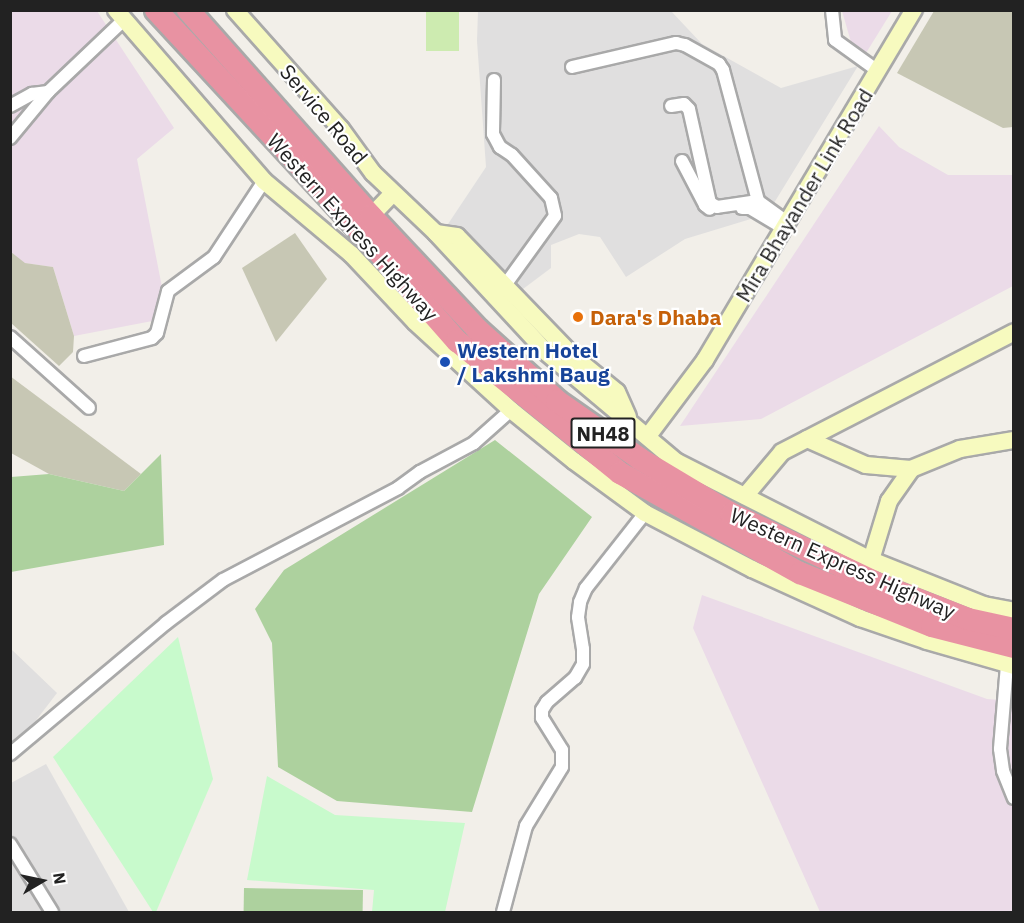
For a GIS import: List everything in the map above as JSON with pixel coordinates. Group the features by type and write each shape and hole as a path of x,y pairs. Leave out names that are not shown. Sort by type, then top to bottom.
{"highway":[{"name":"Western Express Highway","path":"156,10 359,226 557,401 640,459 732,514 881,585 968,619 1014,629"},
{"name":"Western Express Highway","path":"188,10 359,226 457,340 620,473 800,573 1012,659"}],"street":[{"name":"Service Road","path":"236,10 341,129 373,173 500,292 547,353 677,462 871,560 984,605 1014,611"},
{"path":"832,10 836,40 878,71"},
{"name":"Mira Bhayander Link Road","path":"648,436 705,360 914,10"},
{"path":"10,138 48,92 120,15 264,181 359,226 415,322 511,410 574,461 645,513 752,569 860,618 927,641 1012,659 1000,749 1003,771 1014,798"},
{"path":"572,67 676,43 685,45 719,64 723,70 758,201 785,225"},
{"path":"494,80 493,134 500,147 512,155 551,198 555,210 555,216 500,292"},
{"path":"10,105 32,94 48,92"},
{"path":"671,106 684,104 689,109 710,203 717,207 758,201"},
{"path":"682,161 705,205 711,210 750,208 785,225"},
{"path":"84,356 152,338 157,333 168,291 214,257 264,181"},
{"path":"359,226 393,194"},
{"path":"745,496 782,452 1014,332"},
{"path":"10,337 89,408"},
{"path":"10,754 166,622 223,580 398,488 420,472 474,443 511,410"},
{"path":"807,439 866,465 911,469 960,449 1014,440"},
{"path":"871,560 889,501 911,469"},
{"path":"503,912 526,826 562,767 562,750 542,718 547,702 575,678 583,664 578,617 580,602 586,588 645,513"},
{"path":"10,844 52,912"}],"shaded area":[{"path":"10,11 97,11 174,128 137,159 168,318 74,336 53,267 24,263 11,252"},
{"path":"478,11 671,11 702,44 781,88 858,66 774,203 766,204 754,218 685,239 626,277 600,237 579,234 551,245 551,268 515,295 448,224 486,167 477,41"},
{"path":"842,11 892,11 858,66"},
{"path":"934,11 1013,11 1013,127 1003,128 897,73"},
{"path":"879,126 899,147 948,175 1013,175 1013,286 761,419 680,426"},
{"path":"295,233 327,279 276,342 242,268"},
{"path":"11,252 25,263 53,267 74,336 73,352 59,366 11,323"},
{"path":"10,376 141,474 124,491 49,474 11,453"},
{"path":"702,595 987,699 1013,701 1013,912 820,912 693,628"},
{"path":"10,648 57,693 11,753 10,753"},
{"path":"46,764 129,912 11,912 11,783"}],"green space":[{"path":"426,11 459,11 459,51 426,51"},
{"path":"495,440 592,517 539,594 472,812 337,801 278,767 272,643 255,609 284,570"},
{"path":"161,454 164,545 11,572 11,477 49,474 124,491"},
{"path":"178,637 213,779 156,912 153,912 53,757"},
{"path":"267,776 335,815 465,823 445,912 372,912 374,890 247,880"},
{"path":"244,888 363,890 363,912 244,912"}],"place":[{"name":"Dara's Dhaba","path":"578,317"},
{"name":"Western Hotel / Lakshmi Baug","path":"445,362"}]}
